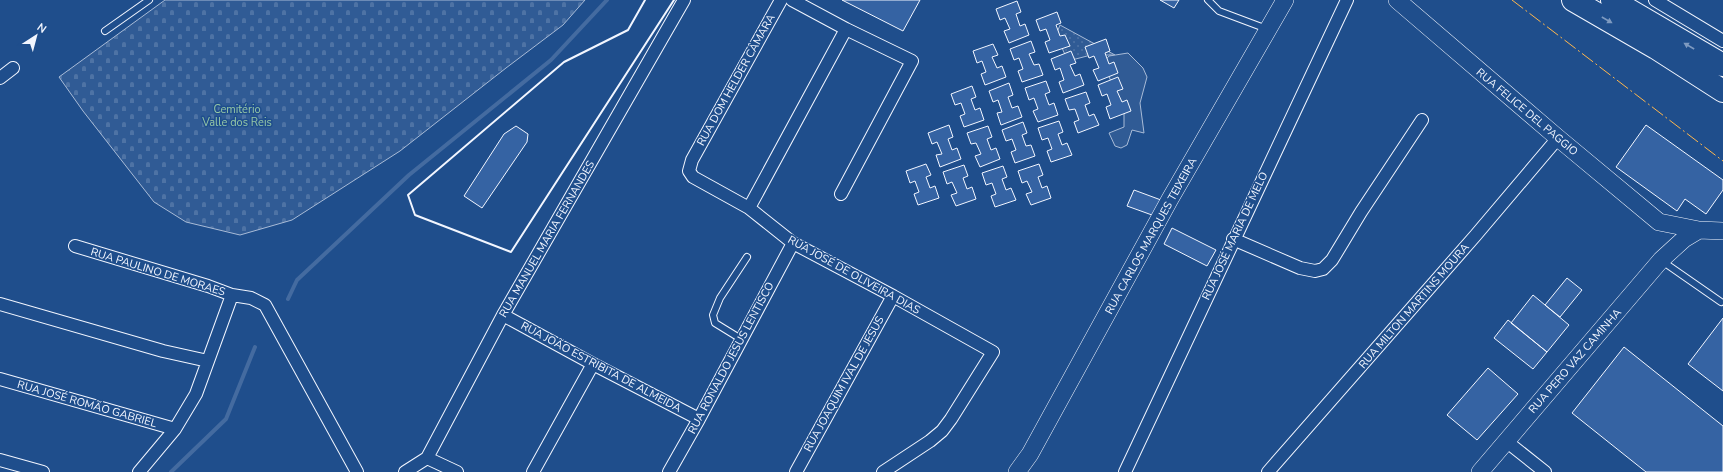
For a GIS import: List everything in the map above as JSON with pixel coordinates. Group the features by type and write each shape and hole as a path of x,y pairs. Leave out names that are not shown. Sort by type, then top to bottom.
{"highway":[{"path":"1573,0 1656,48 1723,90"},
{"path":"1612,0 1723,65"}],"street":[{"name":"RUA MANUEL MARIA FERNANDES","path":"405,472 427,458 503,315 684,0"},
{"name":"RUA DOM HELDER CÂMARA","path":"692,160 781,0"},
{"path":"792,0 846,29 912,61 842,194"},
{"name":"RUA CARLOS MARQUES TEIXEIRA","path":"1017,472 1030,454 1170,199 1285,0"},
{"name":"RUA JOSÉ MARIA DE MELO","path":"1125,472 1233,239 1347,0"},
{"name":"RUA FELICE DEL PAGGIO","path":"1397,0 1558,138 1659,222"},
{"path":"1655,0 1723,41"},
{"path":"749,208 846,29"},
{"path":"0,78 13,68"},
{"path":"1233,239 1300,268 1315,271 1323,269 1332,260 1361,212 1422,120"},
{"name":"RUA MILTON MARTINS MOURA","path":"1268,472 1475,236 1558,138"},
{"name":"RUA JOSÉ DE OLIVEIRA DIAS","path":"692,160 689,171 693,177 749,208 793,243 893,296 993,352 942,430 930,441 883,472"},
{"path":"1666,255 1659,222 1699,230 1723,231"},
{"name":"RUA PERO VAZ CAMINHA","path":"1480,472 1666,255 1699,230"},
{"name":"RUA RONALDO JESUS LENTISCO","path":"669,472 793,243"},
{"name":"RUA PAULINO DE MORAES","path":"75,246 208,286 232,295 196,394 175,429 139,472"},
{"path":"232,295 251,298 265,305 357,472"},
{"name":"RUA JOAQUIM IVAL DE JESUS","path":"796,472 893,296"},
{"path":"0,304 163,351 208,362"},
{"name":"RUA JOÃO ESTRIBITA DE ALMEIDA","path":"503,315 699,419"},
{"path":"533,472 593,364"},
{"name":"RUA JOSÉ ROMÃO GABRIEL","path":"0,379 175,429"},
{"path":"1506,441 1545,472"},
{"path":"427,458 457,472"},
{"path":"0,460 43,472"}],"lane":[{"path":"105,31 149,0"},
{"path":"1208,0 1219,11 1269,29"},
{"path":"1666,255 1721,302"},
{"path":"741,339 715,323 712,315 720,298 747,257"}],"green space":[{"name":"Cemitério Valle dos Reis","path":"165,0 585,0 563,25 400,151 292,220 240,235 186,222 154,202 83,111 59,77"},
{"path":"1060,25 1115,55 1091,55 1068,61 1056,35"}],"shaded area":[{"path":"1128,53 1143,68 1147,77 1140,103 1144,133 1132,130 1127,145 1121,148 1115,146 1109,133 1124,127 1124,111 1103,63 1109,56"}],"building":[{"path":"842,0 920,0 903,31"},
{"path":"1160,0 1179,0 1174,8"},
{"path":"1017,1 1021,12 1016,14 1020,26 1025,24 1029,35 1009,43 1004,31 1010,29 1005,18 1000,20 996,9"},
{"path":"1057,12 1061,23 1056,25 1060,36 1065,35 1070,46 1049,53 1045,42 1050,40 1046,29 1040,31 1036,20"},
{"path":"1106,39 1110,51 1105,53 1109,64 1114,62 1118,73 1098,81 1093,70 1099,68 1094,56 1089,58 1085,47"},
{"path":"1031,41 1035,52 1029,54 1034,65 1039,64 1043,75 1022,82 1018,71 1023,69 1019,58 1014,60 1010,49"},
{"path":"993,44 998,55 992,57 997,68 1002,66 1006,77 985,85 981,74 986,72 982,61 977,63 973,51"},
{"path":"1071,51 1076,63 1070,65 1075,76 1080,74 1084,85 1063,93 1059,82 1064,80 1060,68 1055,70 1051,59"},
{"path":"1118,77 1123,89 1117,91 1122,102 1127,100 1131,111 1110,119 1106,107 1111,105 1107,94 1102,96 1098,85"},
{"path":"1046,81 1050,92 1045,94 1049,105 1054,103 1058,115 1038,122 1033,111 1038,109 1034,98 1029,100 1025,88"},
{"path":"1009,83 1013,95 1008,97 1012,108 1018,106 1022,117 1001,125 997,113 1002,112 998,100 993,102 989,91"},
{"path":"972,86 976,97 971,99 975,110 980,108 984,120 964,127 960,116 965,114 961,103 955,105 951,94"},
{"path":"1086,92 1090,103 1085,105 1089,116 1094,114 1099,125 1078,133 1074,122 1079,120 1075,109 1069,110 1065,99"},
{"path":"1059,121 1063,132 1058,134 1062,145 1067,143 1072,155 1051,162 1047,151 1052,149 1048,138 1042,140 1038,128"},
{"path":"1023,122 1027,133 1022,135 1026,146 1031,145 1035,156 1015,163 1011,152 1016,150 1012,139 1006,141 1002,130"},
{"path":"949,125 953,137 948,139 952,150 957,148 961,159 940,167 936,155 942,154 937,142 932,144 928,133"},
{"path":"1646,125 1723,180 1723,190 1706,214 1685,199 1677,211 1616,167"},
{"path":"516,126 528,134 527,142 482,208 464,196 504,134"},
{"path":"988,126 992,137 987,139 991,150 996,148 1000,159 980,167 975,156 981,154 976,143 971,144 967,133"},
{"path":"926,164 931,175 926,177 930,188 935,186 939,198 918,205 914,194 919,192 915,181 910,183 906,171"},
{"path":"1039,164 1043,175 1038,177 1042,188 1047,186 1051,198 1031,205 1026,194 1032,192 1027,181 1022,183 1018,171"},
{"path":"964,165 968,176 963,178 967,189 972,187 976,199 956,206 951,195 957,193 952,182 947,184 943,172"},
{"path":"1003,166 1007,177 1002,179 1006,190 1011,188 1016,200 995,207 991,196 996,194 992,183 986,185 982,173"},
{"path":"1134,190 1161,200 1152,215 1127,206"},
{"path":"1172,228 1216,250 1207,266 1164,244"},
{"path":"1567,278 1582,290 1560,317 1545,305"},
{"path":"1533,295 1569,325 1547,352 1511,323"},
{"path":"1723,318 1723,391 1688,364"},
{"path":"1508,320 1547,352 1533,369 1494,338"},
{"path":"1624,347 1723,426 1723,472 1646,472 1572,413"},
{"path":"1488,368 1518,394 1477,440 1447,415"}],"waterway":[{"path":"288,299 297,280 409,175 551,60 607,0"},
{"path":"171,472 226,419 255,347"}],"wall":[{"path":"645,0 628,30 564,62 408,195 415,215 511,252 674,0"}],"power":[{"path":"1512,0 1723,161"}]}
